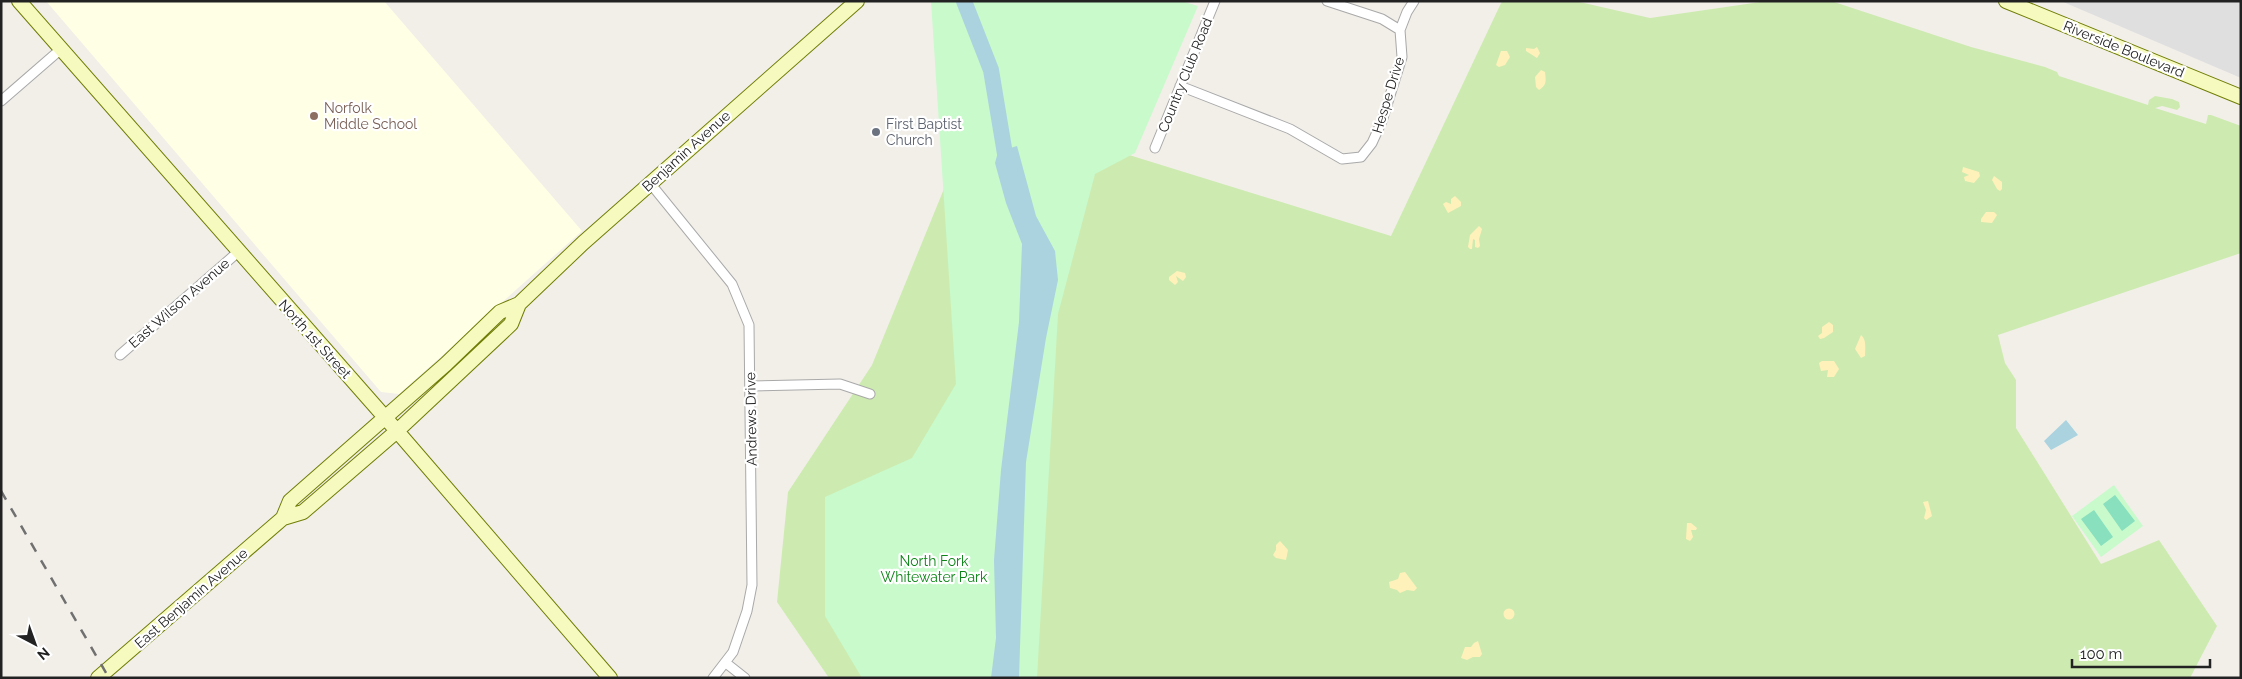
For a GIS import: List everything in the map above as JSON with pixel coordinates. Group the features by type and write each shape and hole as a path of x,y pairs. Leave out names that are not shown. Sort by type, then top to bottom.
{"main road":[{"name":"North 1st Street","path":"19,1 397,431 610,678"},
{"name":"Benjamin Avenue","path":"385,418 500,312 519,304 650,183 857,1"},
{"name":"Riverside Boulevard","path":"2006,1 2241,97"},
{"name":"Benjamin Avenue","path":"397,431 511,324 519,304"},
{"name":"East Benjamin Avenue","path":"283,518 290,501 385,418"},
{"name":"East Benjamin Avenue","path":"98,678 283,518 303,512 397,431"}],"street":[{"name":"Country Club Road","path":"1155,148 1215,1"},
{"path":"1327,1 1382,19 1400,30 1407,12 1414,1"},
{"name":"Hespe Drive","path":"1180,86 1290,129 1342,159 1361,157 1372,144 1382,121 1402,57 1400,30"},
{"path":"1,101 60,49"},
{"name":"Andrews Drive","path":"650,183 732,284 749,325 752,584 747,611 733,652 713,678"},
{"name":"East Wilson Avenue","path":"120,355 238,252"},
{"path":"751,386 840,384 870,394"},
{"path":"726,663 745,678"}],"shaded area":[{"name":"Norfolk Middle School","path":"46,1 384,1 582,231 399,394 381,392"},
{"path":"2061,1 2241,1 2241,78"}],"green space":[{"name":"North Fork Whitewater Park","path":"931,1 1181,1 1198,6 1135,153 1095,174 1058,314 1037,678 862,678 825,616 825,497 912,458 956,384"},
{"path":"1502,1 1575,1 1650,18 1767,1 1831,1 1971,47 2045,67 2057,72 2059,76 2148,105 2149,100 2155,96 2172,99 2179,102 2180,107 2177,110 2162,106 2155,108 2206,124 2208,115 2211,115 2241,126 2241,253 1998,335 2005,363 2016,380 2016,428 2101,564 2159,540 2217,626 2190,678 829,678 777,602 788,492 872,365 977,108 1391,236"},
{"path":"2114,485 2143,526 2101,557 2072,516"},
{"path":"2115,495 2135,521 2122,531 2103,504"},
{"path":"2094,510 2113,537 2101,546 2081,519"}],"sand":[{"path":"1537,47 1540,53 1537,58 1526,51 1526,48 1534,49"},
{"path":"1501,51 1507,51 1510,57 1505,65 1499,67 1496,65"},
{"path":"1541,70 1545,72 1546,80 1539,90 1536,87 1535,77"},
{"path":"1963,167 1979,172 1980,176 1974,183 1965,181 1964,177 1969,175 1962,172"},
{"path":"1994,176 2002,182 2002,189 2000,191 1992,180"},
{"path":"1455,196 1461,202 1461,206 1448,213 1443,204 1446,202 1451,204 1451,199"},
{"path":"1986,212 1994,212 1997,215 1992,223 1981,222"},
{"path":"1479,226 1482,229 1479,239 1480,246 1478,248 1475,247 1475,240 1473,239 1472,249 1470,249 1468,247 1470,235"},
{"path":"1177,271 1185,273 1186,277 1183,281 1176,276 1178,282 1175,285 1169,280 1169,277"},
{"path":"1829,322 1833,325 1833,332 1820,339 1818,336 1822,333 1822,327"},
{"path":"1861,335 1865,342 1865,356 1861,358 1855,349"},
{"path":"1822,361 1834,361 1839,369 1834,377 1827,377 1828,370 1821,371 1819,363"},
{"path":"1928,501 1932,516 1926,520 1924,518 1926,510 1923,502"},
{"path":"1687,523 1691,523 1697,528 1696,530 1691,530 1693,537 1690,541 1686,539"},
{"path":"1280,541 1288,550 1286,560 1276,558 1273,555 1276,545"},
{"path":"1405,572 1417,588 1414,591 1407,590 1400,593 1390,588 1389,582 1398,579 1400,573"},
{"path":"1509,608 1515,614 1509,620 1503,614"},
{"path":"1478,641 1482,654 1480,657 1473,657 1467,660 1461,658 1465,647 1471,647"}],"water":[{"path":"1017,146 1036,216 1055,251 1058,280 1046,338 1026,462 1019,678 991,678 996,638 994,560 1001,470 1019,322 1022,244 1006,203 995,163 998,152"},
{"path":"2066,420 2078,435 2051,450 2044,441"}],"waterway":[{"path":"964,1 991,70 1006,160 1010,169"}],"railway":[{"path":"1,491 109,678"}],"place":[{"name":"Norfolk Middle School","path":"314,116"},
{"name":"First Baptist Church","path":"876,132"}]}
